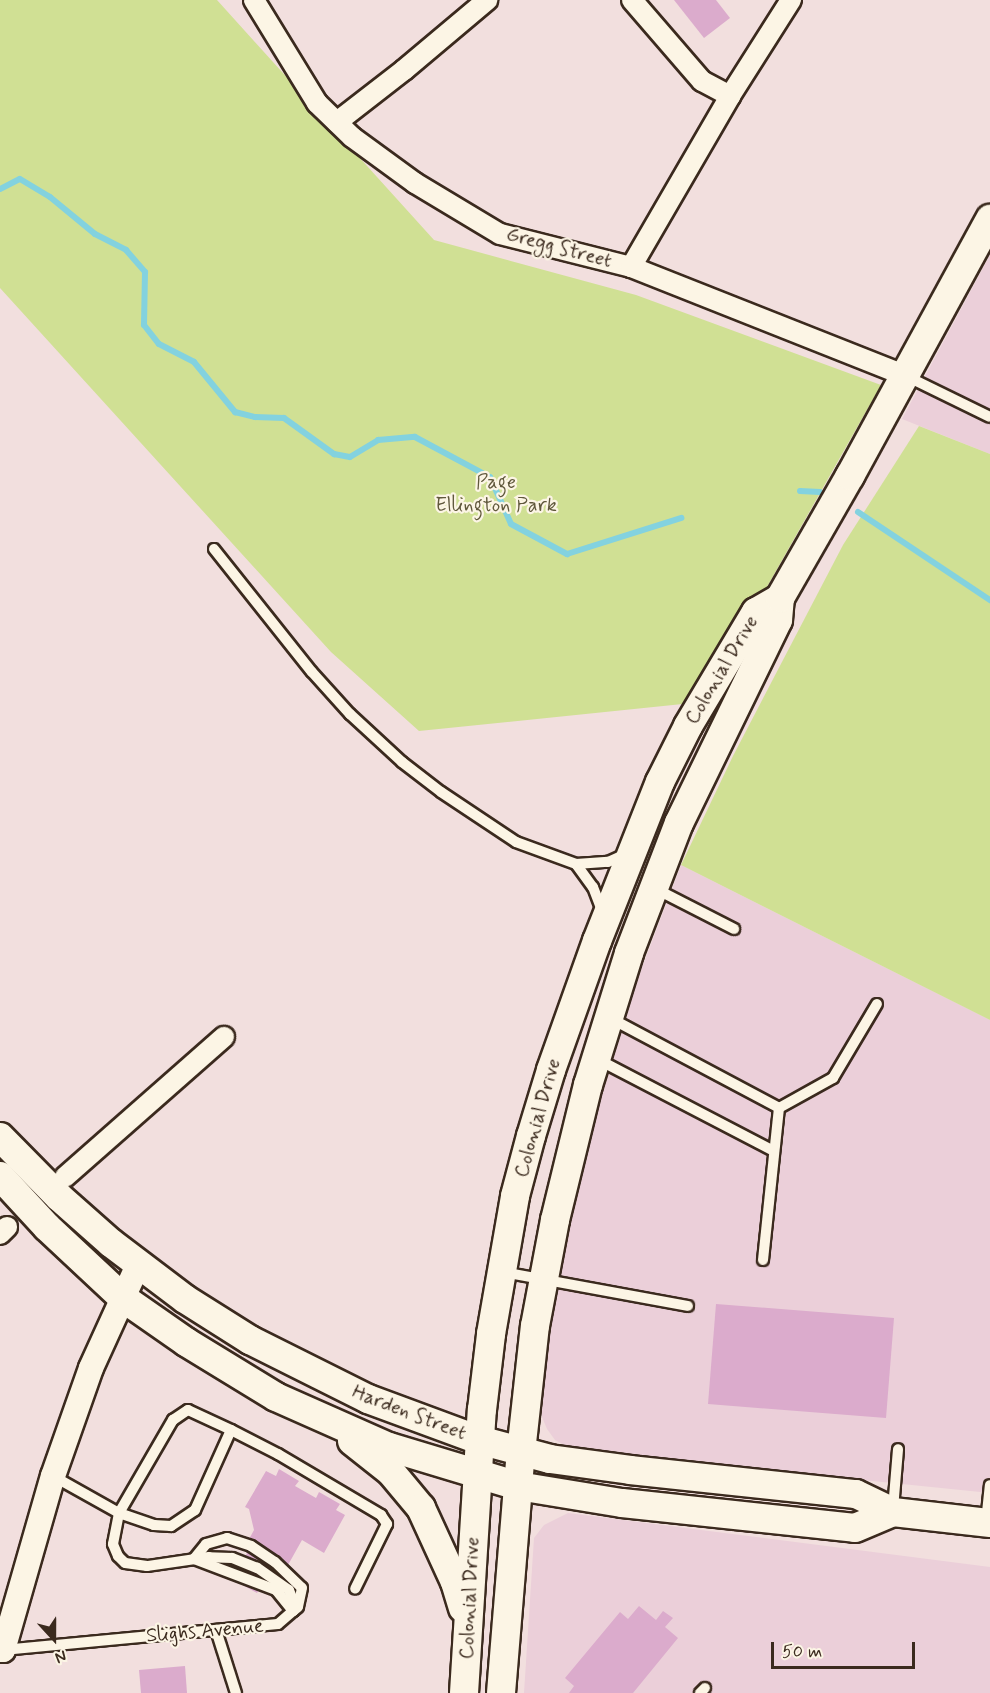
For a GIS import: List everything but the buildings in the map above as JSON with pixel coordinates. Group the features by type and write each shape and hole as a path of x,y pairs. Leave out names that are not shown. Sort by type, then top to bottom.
{"main road":[{"name":"Colonial Drive","path":"501,1693 521,1452 535,1326 555,1220 596,1059 629,953 679,823 778,620 780,598 906,376 990,219"},
{"name":"Colonial Drive","path":"464,1693 479,1440 491,1334 515,1196 531,1136 551,1070 604,922 660,782 688,726 756,612 780,598"},
{"name":"Harden Street","path":"0,1137 59,1197 138,1265 250,1340 369,1399 479,1440 550,1459 630,1470 856,1494 893,1512 988,1523"},
{"name":"Harden Street","path":"0,1176 47,1227 123,1298 225,1368 327,1421 389,1447 477,1476 518,1486 622,1503 855,1528 893,1512"},
{"path":"327,1421 391,1472 421,1508 455,1582 468,1625"}],"street":[{"name":"Gregg Street","path":"254,0 318,103 352,137 415,183 501,234 631,267 906,376"},
{"path":"337,122 404,70 487,0"},
{"path":"632,0 702,81 730,96"},
{"path":"631,267 730,96 791,0"},
{"path":"68,1174 224,1037"},
{"name":"Slighs Avenue","path":"2,1650 53,1476 91,1368 138,1265"}],"lane":[{"path":"906,376 990,417"},
{"path":"214,549 312,672 350,714 402,762 481,821 516,842 576,864 608,862 632,851"},
{"path":"576,864 593,887 604,922"},
{"path":"654,888 734,929"},
{"path":"779,1108 833,1078 877,1004"},
{"path":"609,1017 779,1108"},
{"path":"596,1059 774,1150"},
{"path":"763,1260 779,1108"},
{"path":"502,1272 688,1306"},
{"path":"194,1559 206,1544 227,1538 251,1546 275,1562 302,1588 298,1608 293,1606 289,1590 257,1568 232,1558 194,1559 147,1566 125,1563 118,1556 113,1544 120,1513 173,1420 188,1410 231,1430 381,1515 387,1524 355,1589"},
{"path":"53,1476 120,1513 153,1525 171,1526 195,1510 231,1430"},
{"path":"893,1512 898,1449"},
{"path":"988,1523 990,1485"},
{"name":"Slighs Avenue","path":"2,1650 278,1624 293,1606"},
{"path":"216,1630 236,1693"}],"shaded area":[{"path":"990,255 990,454 902,419"},
{"path":"681,865 990,1020 990,1493 587,1452 568,1447 555,1440 547,1429 542,1417 539,1385 572,1212 612,1047"},
{"path":"568,1513 990,1567 990,1693 524,1693 534,1538 544,1525"}],"green space":[{"name":"Page Ellington Park","path":"0,0 217,0 434,240 636,295 881,385 702,702 419,731 331,652 0,288"},
{"path":"919,426 990,454 990,1020 681,865 733,756 843,545"}],"waterway":[{"path":"0,189 20,179 50,197 95,234 126,250 145,272 144,325 159,344 194,362 235,412 255,417 284,418 334,454 350,457 378,440 415,437 490,477 511,524 567,554 681,518"},
{"path":"800,491 820,492"},
{"path":"858,512 990,600"}]}
